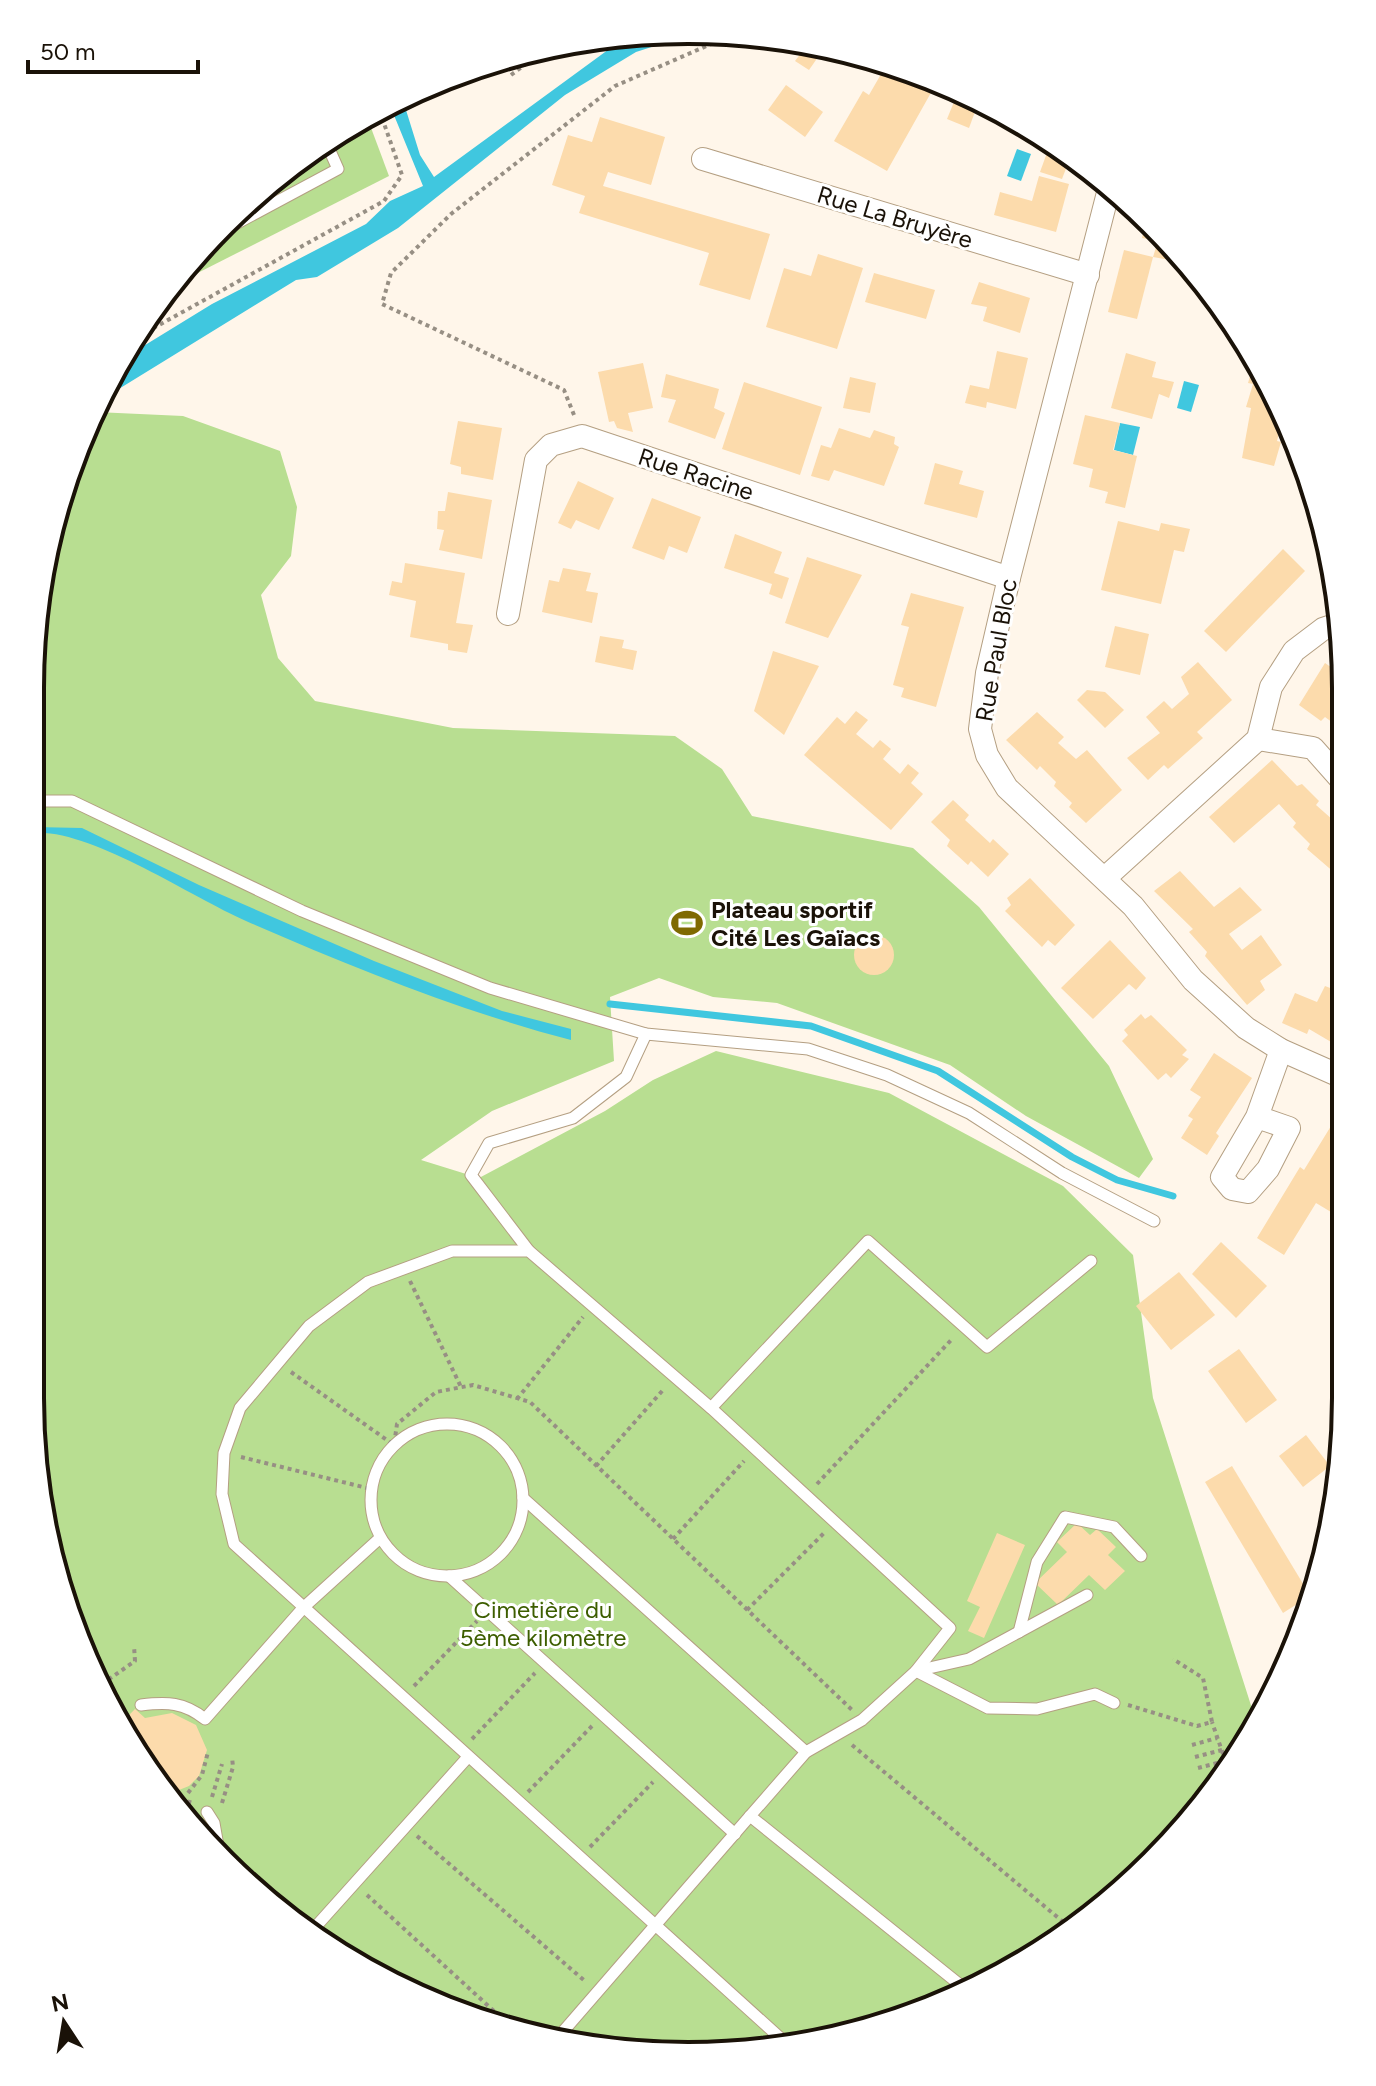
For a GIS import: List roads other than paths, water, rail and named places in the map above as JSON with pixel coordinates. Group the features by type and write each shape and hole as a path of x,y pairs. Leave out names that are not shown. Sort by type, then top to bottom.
{"street":[{"name":"Rue La Bruyère","path":"703,159 1088,275"},
{"name":"Rue Paul Bloc","path":"1107,199 1009,578 985,684 980,729 987,755 1007,788 1133,906 1193,980 1246,1028 1281,1050 1332,1073"},
{"name":"Rue Racine","path":"508,614 536,460 551,445 582,436 1009,578"},
{"path":"1105,878 1258,739 1271,687 1294,651 1329,627"},
{"path":"1258,739 1313,748 1332,769"},
{"path":"1257,1117 1281,1050"}],"lane":[{"path":"251,216 338,169 331,153"},
{"path":"44,801 72,801 302,911 490,988 646,1034 808,1049 887,1075 969,1113 1062,1173 1154,1221"},
{"path":"564,2030 806,1752 862,1720 916,1671 950,1628 756,1448 529,1251 471,1175 489,1143 573,1118 626,1077 646,1034"},
{"path":"711,1408 868,1241 987,1347 1091,1261"},
{"path":"529,1251 452,1251 368,1282 309,1326 240,1408 224,1453 222,1494 234,1544 777,2035"},
{"path":"439,1424 464,1425 487,1435 506,1451 519,1473 523,1498 521,1521 502,1552 473,1572 449,1576 409,1566 380,1538 372,1514 371,1489 379,1465 394,1445 414,1431 439,1424"},
{"path":"523,1498 806,1752"},
{"path":"1019,1632 1037,1562 1065,1517 1114,1527 1141,1556"},
{"path":"141,1705 175,1703 192,1709 205,1719 304,1607 380,1538"},
{"path":"449,1576 735,1834"},
{"path":"916,1671 969,1659 1087,1595"},
{"path":"916,1671 988,1708 1037,1709 1095,1694 1114,1703"},
{"path":"318,1924 407,1826 465,1754"},
{"path":"215,1834 210,1817 221,1809"},
{"path":"750,1816 957,1983"}],"water":[{"path":"659,45 636,52 565,95 398,228 317,277 296,280 117,390 142,347 212,304 366,224 390,201 423,186 394,115 407,108 420,155 434,177 609,49"},
{"path":"1017,149 1031,154 1021,181 1007,176"},
{"path":"1184,381 1199,385 1191,412 1177,408"},
{"path":"1120,423 1140,427 1133,455 1114,450"},
{"path":"44,827 82,828 199,885 374,961 502,1011 571,1029 571,1040 488,1016 366,971 246,921 112,853 57,835 44,834"}],"waterway":[{"path":"610,1004 811,1026 938,1071 1072,1157 1117,1180 1173,1196"}],"place":[{"name":"Plateau sportif Cité Les Gaïacs","path":"687,923"}],"park label":[{"name":"Cimetière du 5ème kilomètre","path":"543,1623"}]}
